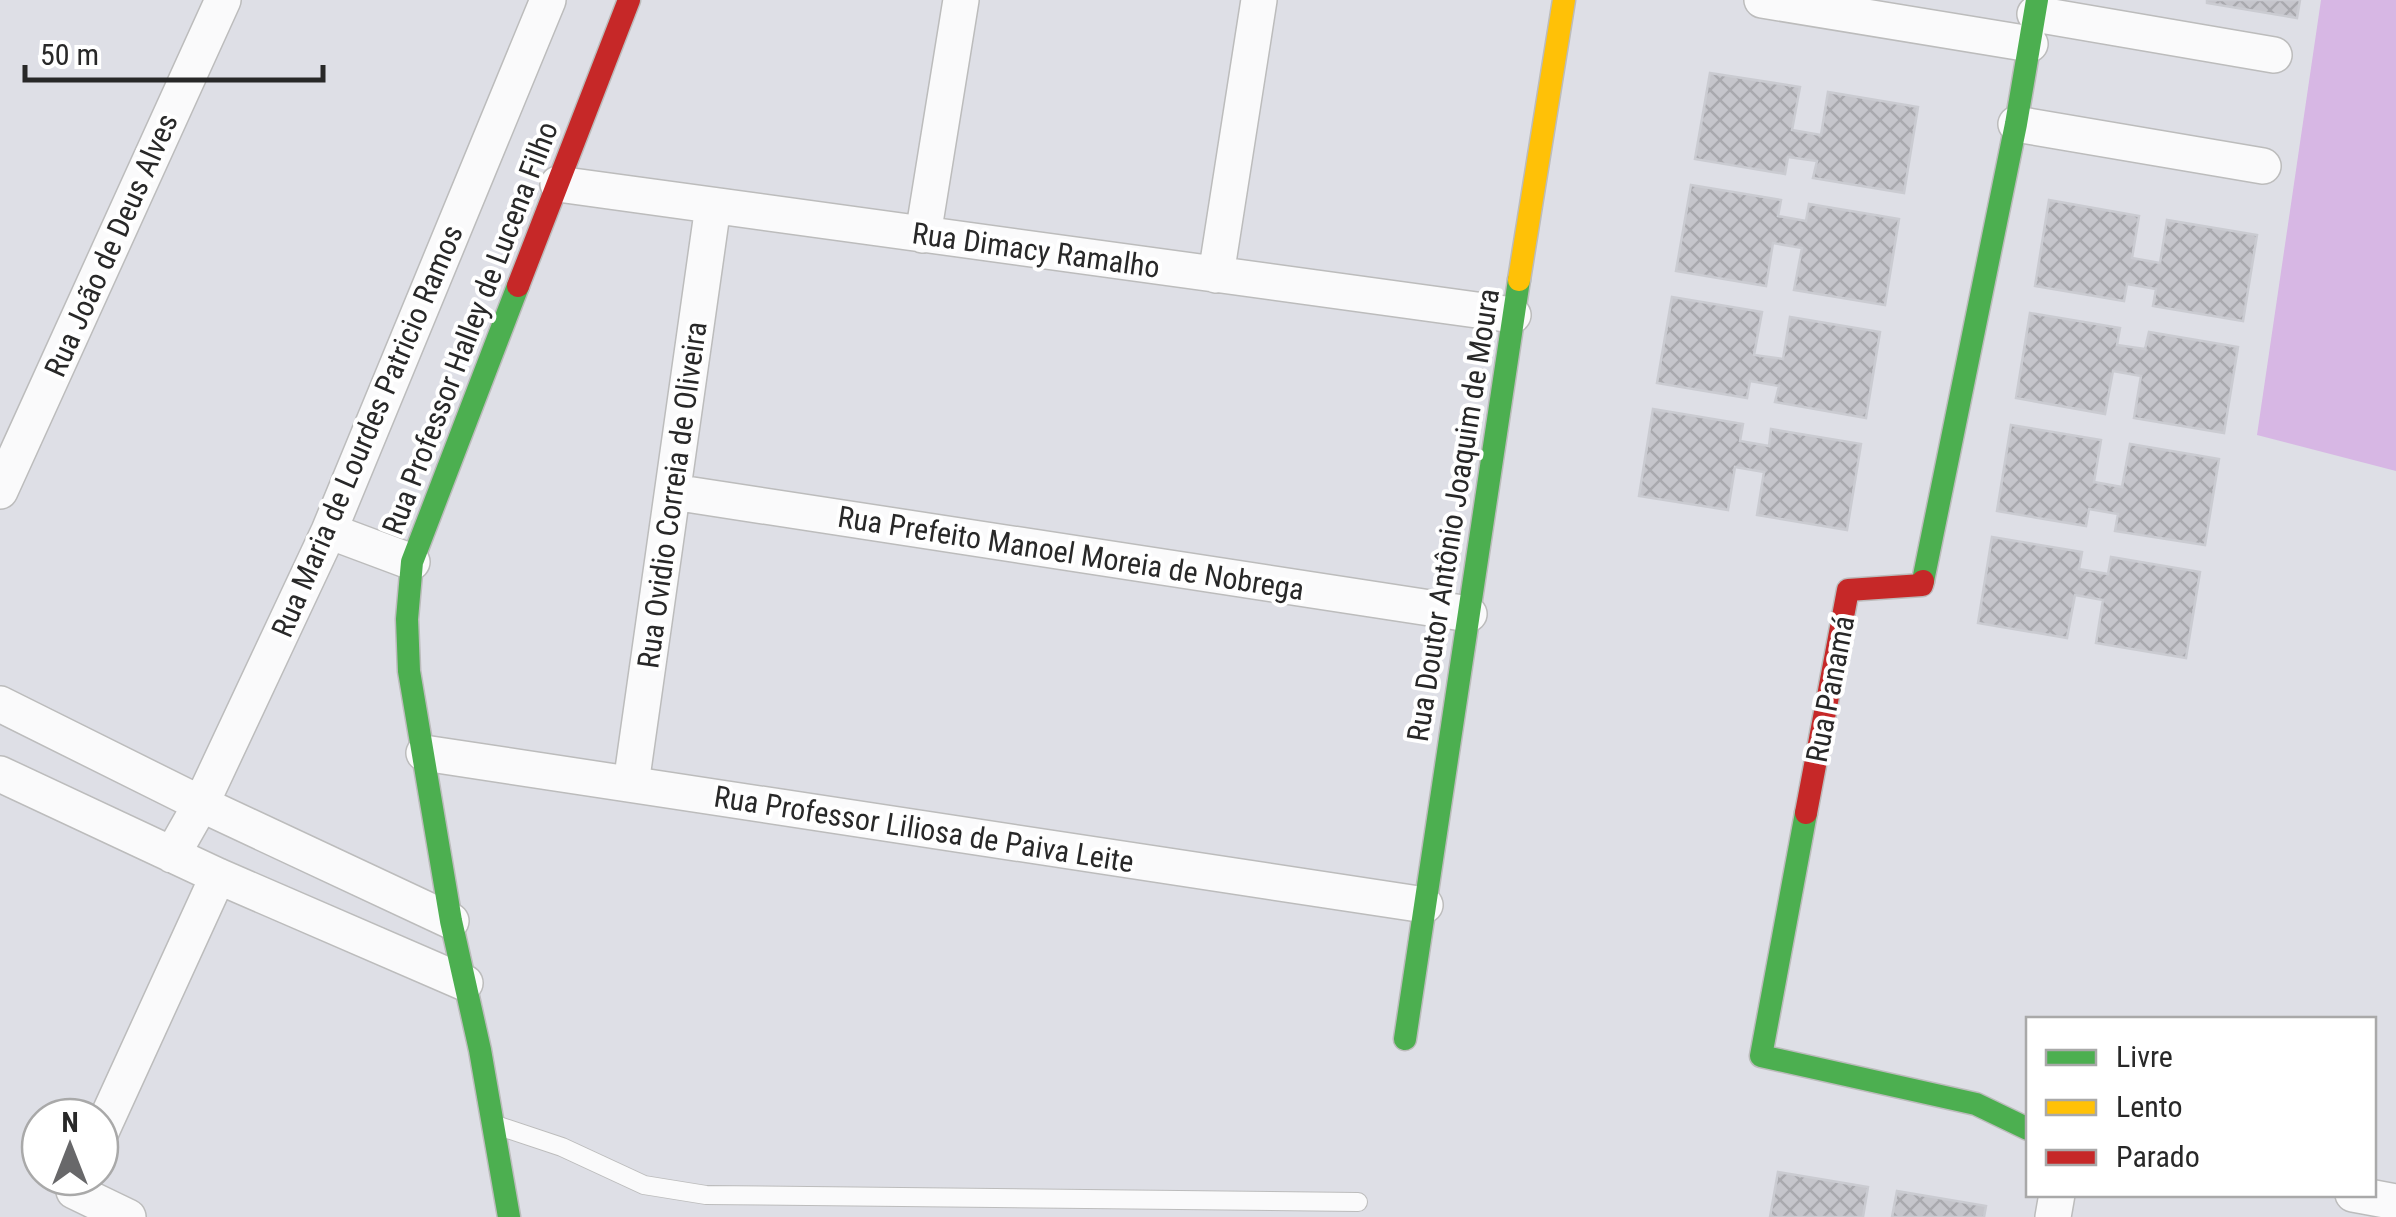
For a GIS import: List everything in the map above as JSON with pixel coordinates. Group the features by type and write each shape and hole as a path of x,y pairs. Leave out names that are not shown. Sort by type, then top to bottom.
{"street":[{"name":"Rua João de Deus Alves","path":"0,491 223,0"},
{"name":"Rua Maria de Lourdes Patricio Ramos","path":"172,855 201,804 329,531 548,0"},
{"name":"Rua Professor Halley de Lucena Filho","path":"510,1217 490,1123 480,1050 451,921 409,671 412,562 629,0"},
{"path":"924,234 961,0"},
{"path":"1216,274 1259,0"},
{"name":"Rua Doutor Antônio Joaquim de Moura","path":"1405,1039 1564,0"},
{"path":"1762,0 2034,19 2274,55"},
{"name":"Rua Panamá","path":"2026,1128 1976,1104 1761,1056 1848,590 1922,585 2034,19"},
{"path":"2016,124 2263,166"},
{"name":"Rua Dimacy Ramalho","path":"558,184 1514,315"},
{"name":"Rua Ovidio Correia de Oliveira","path":"631,784 713,206"},
{"name":"Rua Prefeito Manoel Moreia de Nobrega","path":"672,492 1469,614"},
{"path":"329,531 412,562"},
{"path":"0,704 451,921"},
{"name":"Rua Professor Liliosa de Paiva Leite","path":"424,752 1425,905"},
{"path":"0,774 218,876 465,983"},
{"path":"117,1097 218,876"},
{"path":"77,1197 128,1217"},
{"path":"2368,1197 2396,1202"}],"lane":[{"path":"490,1123 562,1147 644,1185 706,1195 1358,1202"}],"shaded area":[{"path":"2321,0 2396,0 2396,471 2257,435"}],"building":[{"path":"2207,0 2300,0 2297,18"},
{"path":"1710,73 1800,87 1792,130 1821,135 1828,92 1918,107 1904,193 1813,178 1817,161 1788,157 1785,174 1695,159"},
{"path":"1691,185 1781,200 1778,216 1806,221 1809,204 1899,219 1885,305 1794,290 1802,248 1773,243 1766,286 1676,271"},
{"path":"2049,200 2139,216 2132,258 2160,263 2167,220 2257,235 2243,321 2153,306 2156,289 2127,284 2124,301 2035,286"},
{"path":"1672,297 1762,312 1754,355 1783,359 1790,317 1880,332 1866,418 1775,402 1779,386 1750,381 1747,398 1657,383"},
{"path":"2030,313 2120,328 2117,345 2145,349 2149,332 2238,347 2224,433 2134,418 2141,376 2113,371 2105,414 2016,398"},
{"path":"1653,409 1743,424 1740,441 1769,446 1771,429 1861,444 1847,530 1757,515 1764,472 1735,467 1728,510 1639,496"},
{"path":"2011,425 2101,440 2094,482 2122,487 2130,444 2219,459 2205,545 2115,531 2118,514 2089,509 2086,526 1997,511"},
{"path":"1992,537 2082,552 2079,569 2108,574 2111,557 2200,572 2186,658 2096,643 2103,600 2075,595 2067,638 1978,623"},
{"path":"1778,1172 1868,1187 1863,1217 1770,1217"},
{"path":"1897,1191 1986,1206 1984,1217 1892,1217"}],"traffic: fast":[{"path":"1923,581 2016,124 2037,0"},
{"path":"1405,1039 1519,280"},
{"path":"509,1217 480,1050 451,921 409,671 407,619 412,562 518,286"},
{"path":"1806,813 1761,1056 1976,1104 2026,1128"}],"traffic: slow":[{"path":"1519,280 1564,0"}],"traffic: jam":[{"path":"518,286 629,0"},
{"path":"1806,813 1848,590 1922,585 1923,581"}]}
